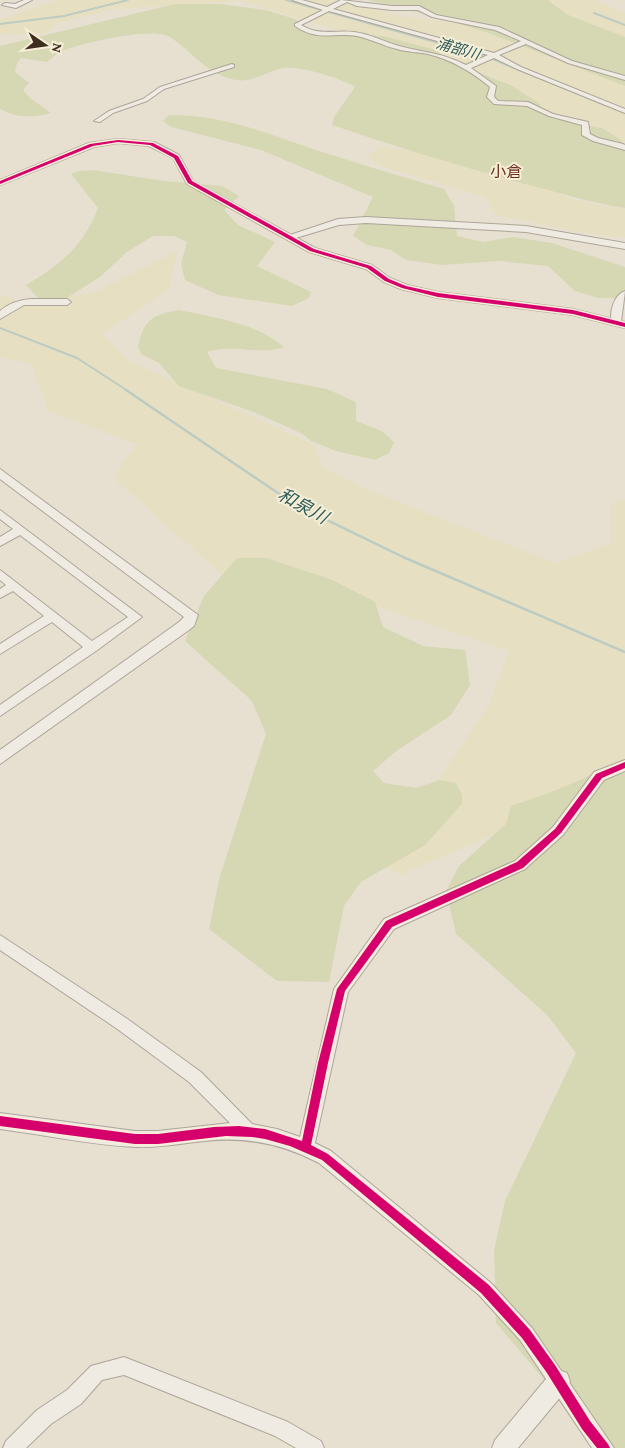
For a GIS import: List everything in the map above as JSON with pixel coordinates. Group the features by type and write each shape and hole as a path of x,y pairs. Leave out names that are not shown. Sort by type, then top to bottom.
{"street":[{"path":"2,5 11,0"},
{"path":"2,5 16,6 29,0"},
{"path":"295,0 494,55 519,68 625,111"},
{"path":"623,144 595,140 586,135 585,124 551,115 534,106 520,103 496,103 490,97 494,87 481,76 430,53 413,52 356,34 343,33 325,37 303,30 297,25 347,0 357,4 392,8 419,8 434,16 497,28 570,62 625,78"},
{"path":"464,68 527,41"},
{"path":"98,121 117,109 144,100 162,88 232,66"},
{"path":"0,183 92,145 118,141 151,144 176,157 190,182 312,250 369,267 387,280 404,287 438,295 555,309 621,323 619,301 625,294"},
{"path":"289,237 338,222 378,220 516,228 625,246"},
{"path":"0,316 8,307 29,300 67,302"},
{"path":"0,473 191,615 189,622 184,626 0,758"},
{"path":"0,514 136,617 0,711"},
{"path":"0,542 20,530"},
{"path":"0,574 92,648"},
{"path":"0,594 14,585"},
{"path":"0,650 52,616"},
{"path":"306,1147 323,1063 341,989 389,924 520,865 558,831 599,776 625,765"},
{"path":"0,942 122,1023 195,1076 245,1126"},
{"path":"0,1120 142,1140 157,1140 227,1131 249,1132 279,1138 306,1147 325,1157 485,1289 526,1334 559,1381 586,1425 604,1448"},
{"path":"12,1448 44,1417 74,1397 97,1372 124,1366 281,1429 314,1448"},
{"path":"503,1448 559,1381"}],"shaded area":[{"path":"57,0 348,0 401,16 472,25 540,0 595,0 625,13 625,144 583,126 509,104 498,78 380,39 344,32 240,1 115,9 55,24 47,33 0,35 0,19"},
{"path":"381,146 468,161 583,202 625,209 625,238 576,232 496,215 485,197 383,167 366,156"},
{"path":"177,251 169,289 102,334 129,361 315,445 321,466 366,489 555,563 611,543 611,504 625,499 625,778 400,875 352,848 419,829 439,778 488,706 509,651 338,593 233,584 113,478 137,444 48,411 31,363 0,358 0,294 25,305 96,291"}],"green space":[{"path":"367,0 547,0 568,15 625,37 625,86 486,32 437,17"},
{"path":"175,4 220,4 265,10 295,19 314,32 383,36 432,49 456,63 510,85 539,103 543,111 570,123 602,128 621,140 625,149 625,208 577,198 479,171 332,125 334,117 355,87 320,73 290,68 283,68 248,80 236,80 208,68 170,37 162,34 134,34 85,44 60,52 47,62 21,58 17,63 15,72 29,83 23,90 30,98 51,113 25,116 12,114 0,109 0,46"},
{"path":"169,115 225,121 444,189 454,206 457,236 483,242 513,237 552,243 625,267 625,298 598,298 575,291 548,266 499,261 442,265 406,260 391,250 367,245 353,236 373,197 261,150 171,127 163,121"},
{"path":"93,170 164,181 222,186 239,196 224,210 238,225 275,242 257,266 311,292 309,298 292,306 218,295 185,280 181,264 187,242 174,236 153,236 127,252 100,277 62,301 38,298 26,285 50,270 70,253 92,222 98,208 71,174 79,171"},
{"path":"179,310 247,326 284,347 265,350 226,349 207,352 216,368 327,389 356,402 356,421 382,431 394,442 389,453 375,460 336,451 311,441 303,434 251,411 179,386 159,363 141,354 138,347 146,324 162,314"},
{"path":"237,558 266,558 330,579 375,602 383,627 423,646 465,650 470,685 451,715 395,752 373,771 384,783 416,788 439,780 456,783 462,795 462,804 425,845 361,882 344,906 329,982 277,981 209,929 220,876 266,734 252,701 185,641 204,596"},
{"path":"608,765 625,770 625,1448 601,1448 580,1432 542,1377 496,1323 494,1250 505,1201 576,1053 547,1015 456,934 446,891 459,866 506,824 511,806 561,788"}],"waterway":[{"name":"浦部川","path":"0,24 64,16 128,0"},
{"name":"浦部川","path":"286,0 485,56 625,113"},
{"path":"594,13 625,25"},
{"name":"和泉川","path":"0,328 77,358 128,391"},
{"name":"和泉川","path":"126,390 294,504 403,557 625,652"}],"cycle path":[{"path":"0,183 92,145 118,141 151,144 176,157 190,182 312,250 369,267 387,280 404,287 438,295 573,312 625,325"},
{"path":"306,1147 323,1063 341,989 389,924 520,865 558,831 599,776 625,765"},
{"path":"0,1121 135,1139 158,1139 226,1131 252,1132 290,1141 325,1157 485,1289 526,1334 551,1369 586,1425 604,1448"}],"district":[{"name":"小倉","path":"506,171"}]}
